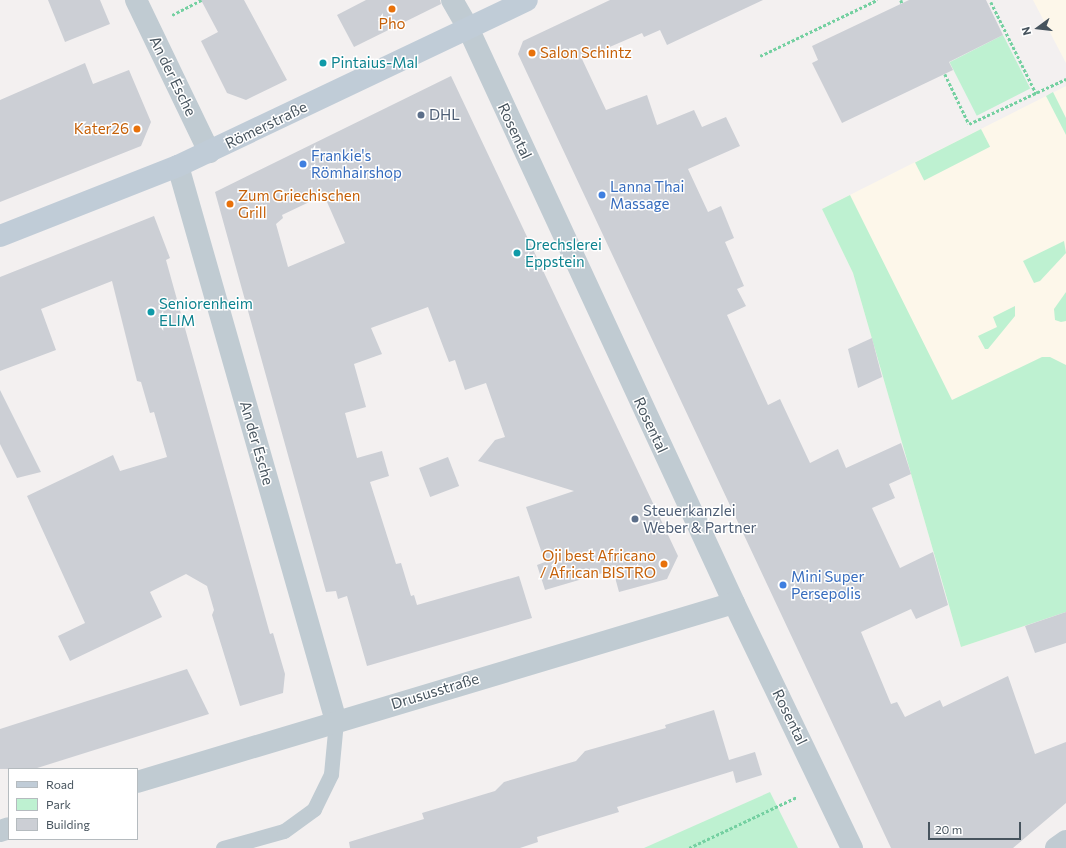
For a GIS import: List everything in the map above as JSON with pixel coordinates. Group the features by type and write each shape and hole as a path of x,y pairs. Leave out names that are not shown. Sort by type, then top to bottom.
{"main road":[{"name":"Römerstraße","path":"0,236 178,166 527,0"}],"street":[{"name":"An der Esche","path":"136,0 209,152"},
{"name":"Rosental","path":"452,0 468,28 734,603 852,848"},
{"name":"An der Esche","path":"178,166 336,721"},
{"name":"Drususstraße","path":"138,782 336,721 734,603"},
{"path":"1056,848 1066,841"}],"lane":[{"path":"223,848 284,830 314,809 332,774 336,721"}],"path":[{"path":"760,56 877,0"},
{"path":"991,2 1036,93"},
{"path":"945,74 968,124 1066,79"},
{"path":"689,848 822,784"}],"shaded area":[{"path":"1033,0 1066,0 1066,63"},
{"path":"1066,86 1066,612 961,647 853,273 822,209"}],"green space":[{"path":"1003,35 1030,88 977,116 950,62"},
{"path":"1053,92 1066,118 1066,135 1046,96"},
{"path":"981,129 990,147 924,180 915,163"},
{"path":"850,195 952,400 1042,357 1050,357 1066,365 1066,612 961,647 853,273 822,209"},
{"path":"1064,241 1066,253 1040,281 1034,283 1023,261"},
{"path":"1066,292 1066,321 1061,322 1055,320 1054,309"},
{"path":"1015,306 1015,316 988,349 985,349 978,336 997,327 993,317"},
{"path":"770,792 798,848 644,848"}],"building":[{"path":"48,0 100,0 110,24 65,42"},
{"path":"201,0 244,0 287,80 246,100 227,93 201,41 218,32"},
{"path":"366,0 440,0 441,4 354,47 337,15"},
{"path":"610,0 763,0 667,45 660,30 644,37 642,33 582,59 606,110 647,95 657,125 694,110 702,127 726,117 740,146 688,169 708,212 721,206 734,238 725,242 744,286 737,289 746,306 727,315 768,405 780,399 810,463 838,449 846,468 901,443 911,474 889,484 895,498 872,508 900,568 933,552 948,605 916,619 911,609 861,632 891,704 897,702 905,717 940,700 943,707 1008,676 1035,754 1066,742 1066,803 1013,848 891,848 518,54 523,41"},
{"path":"909,0 986,0 1003,35 949,62 953,70 842,123 812,63 818,60 812,46"},
{"path":"85,63 93,84 129,70 151,122 141,146 0,202 0,100"},
{"path":"451,76 678,556 667,579 619,592 613,570 545,590 537,565 545,562 526,507 574,491 478,461 495,440 505,437 486,383 465,390 455,360 449,362 428,307 371,328 382,354 354,364 366,407 345,413 357,458 382,451 389,476 370,482 396,564 401,563 411,596 414,595 417,605 519,576 532,618 367,666 347,596 338,599 336,591 326,592 215,192","holes":["324,195 345,243 288,267 276,224 283,218 282,215"]},
{"path":"154,216 170,258 166,260 270,634 273,633 285,674 283,693 240,706 212,615 214,610 207,586 186,574 150,592 162,617 70,661 58,636 85,623 27,496 113,455 120,471 167,457 154,412 150,413 141,382 137,381 112,281 41,309 56,350 0,371 0,277"},
{"path":"872,338 882,377 858,388 848,349"},
{"path":"0,390 41,472 17,478 0,444"},
{"path":"448,457 459,486 430,497 419,468"},
{"path":"1066,612 1066,643 1035,653 1025,626"},
{"path":"187,669 209,714 37,768 0,769 0,729"},
{"path":"714,710 729,760 755,752 762,775 736,783 733,771 617,807 619,812 537,837 538,842 520,848 350,848 349,842 424,819 422,813 495,791 504,782 576,761 585,751 666,728 665,725"}],"place":[{"name":"Pho","path":"392,9"},
{"name":"Salon Schintz","path":"532,53"},
{"name":"Pintaius-Mal","path":"323,63"},
{"name":"DHL","path":"421,115"},
{"name":"Kater26","path":"137,129"},
{"name":"Frankie's Römhairshop","path":"303,164"},
{"name":"Lanna Thai Massage","path":"602,195"},
{"name":"Zum Griechischen Grill","path":"230,204"},
{"name":"Drechslerei Eppstein","path":"517,253"},
{"name":"Seniorenheim ELIM","path":"151,312"},
{"name":"Steuerkanzlei Weber & Partner","path":"635,519"},
{"name":"Oji best Africano / African BISTRO","path":"664,564"},
{"name":"Mini Super Persepolis","path":"783,585"}]}
